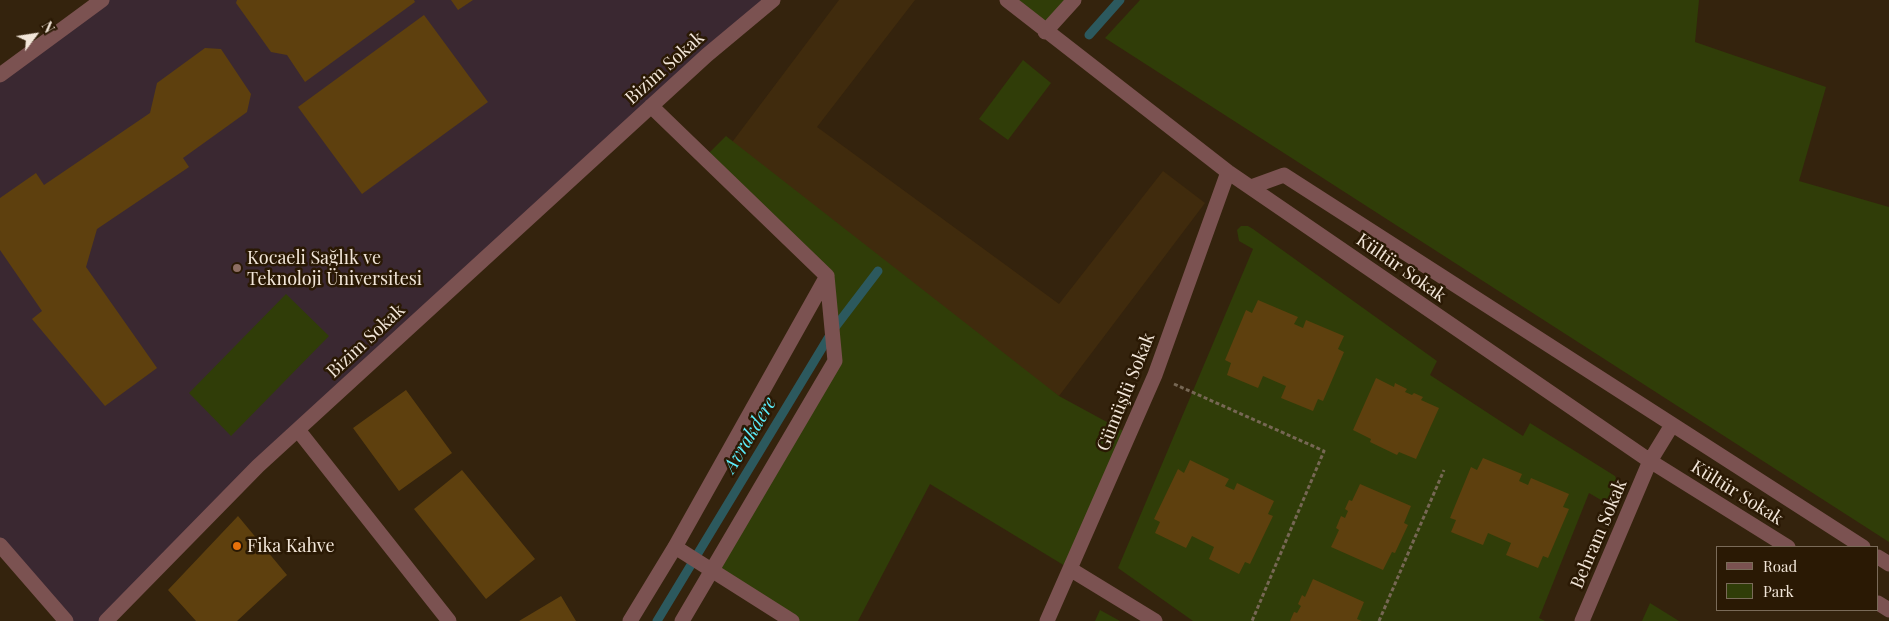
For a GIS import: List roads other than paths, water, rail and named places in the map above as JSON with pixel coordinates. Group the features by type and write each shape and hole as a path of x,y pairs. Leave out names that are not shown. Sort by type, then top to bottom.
{"street":[{"name":"Bizim Sokak","path":"106,621 258,466 651,106 773,0"},
{"name":"Kültür Sokak","path":"1007,0 1045,32 1228,172 1650,462 1786,546"},
{"path":"1045,32 1074,0"},
{"path":"2,68 94,3"},
{"path":"651,106 827,276 835,361 682,621"},
{"name":"Gümüşlü Sokak","path":"1047,621 1155,375 1228,172"},
{"path":"1251,187 1284,175 1861,546"},
{"path":"630,621 675,547 827,276"},
{"name":"Behram Sokak","path":"1582,621 1650,462 1672,424"},
{"path":"298,430 449,621"},
{"path":"0,545 66,621"},
{"path":"675,547 792,621"},
{"path":"1070,569 1155,621"}],"waterway":[{"name":"Avrakdere","path":"1089,35 1120,0"},
{"name":"Avrakdere","path":"657,621 833,330 878,271"}],"place":[{"name":"Kocaeli Sağlık ve Teknoloji Üniversitesi","path":"237,268"},
{"name":"Fika Kahve","path":"237,546"}]}
